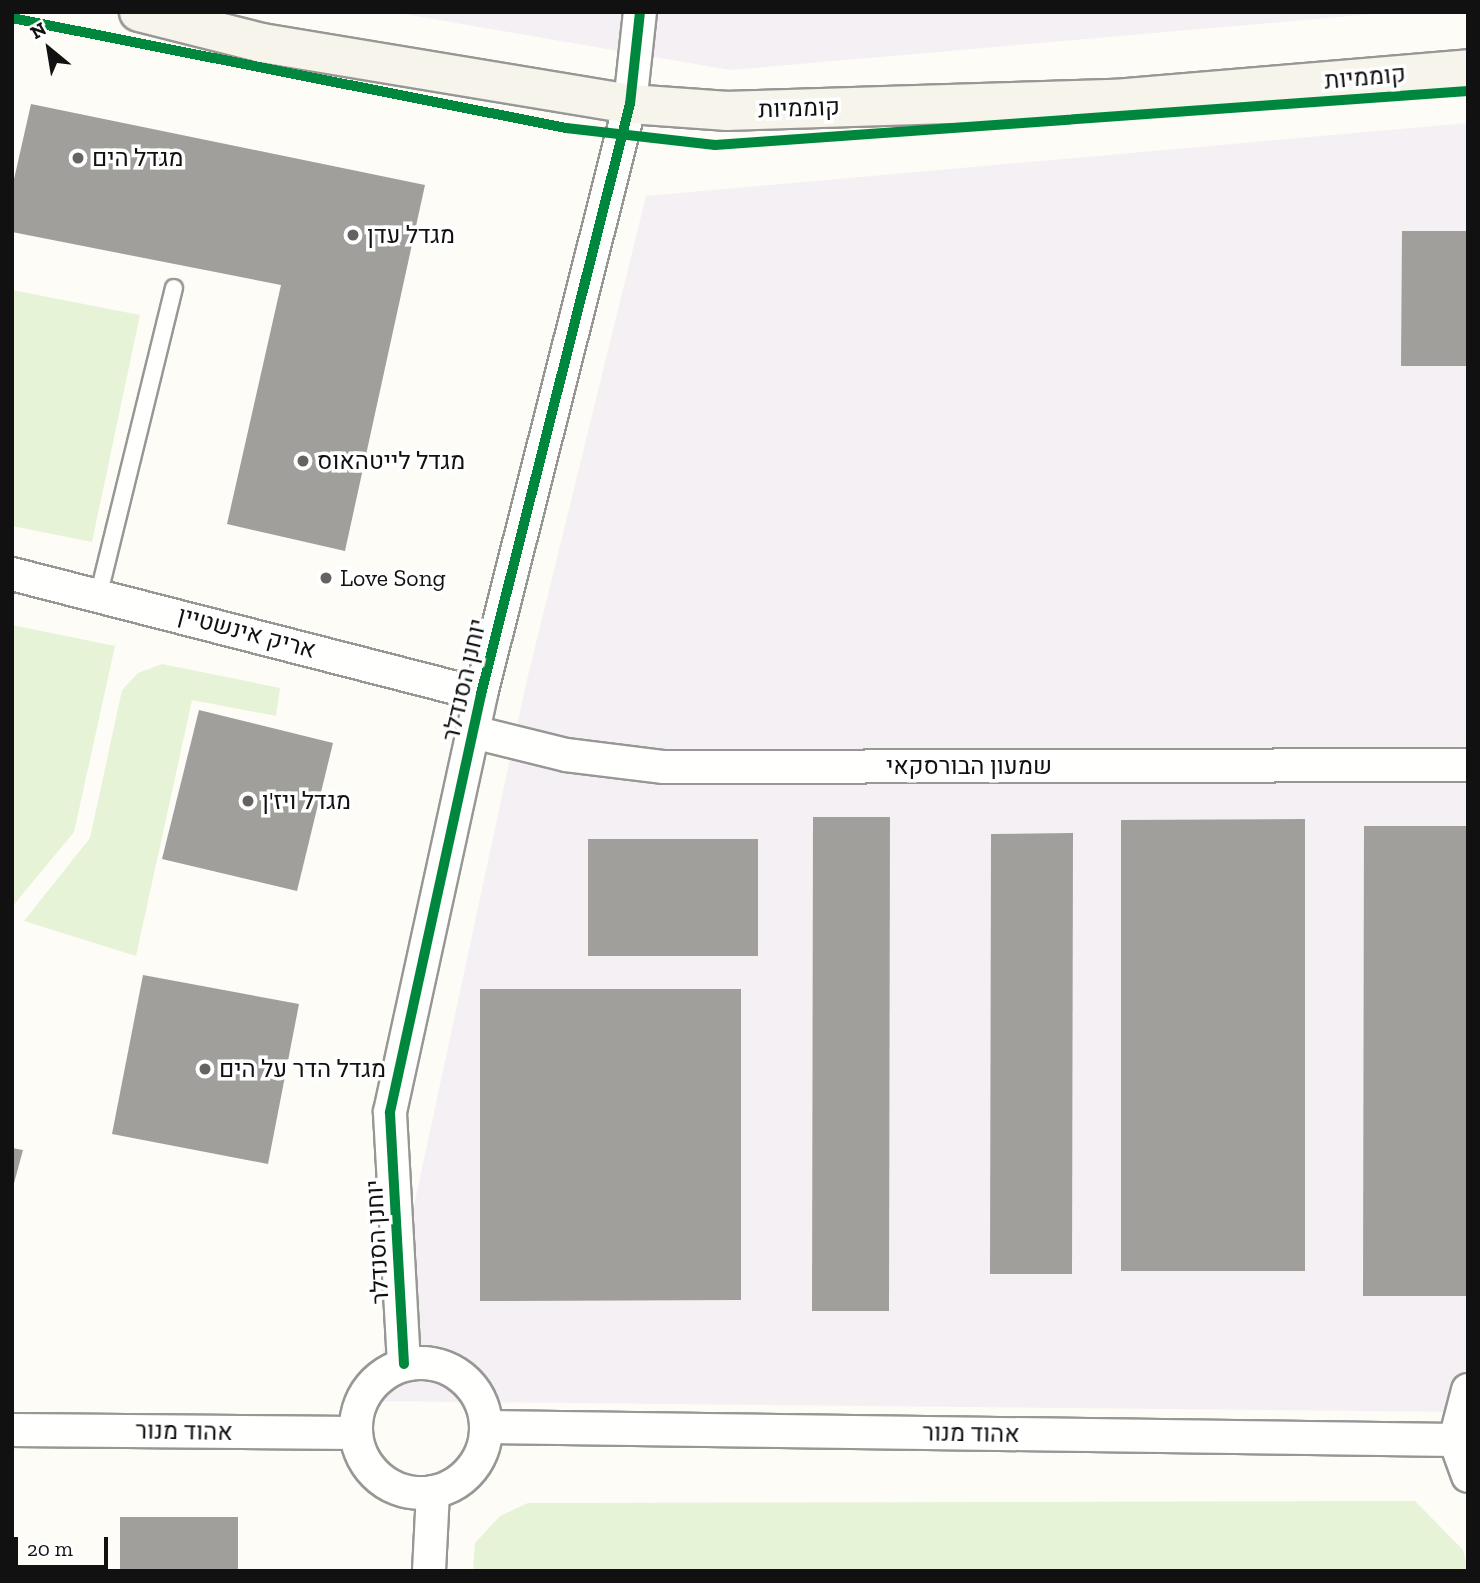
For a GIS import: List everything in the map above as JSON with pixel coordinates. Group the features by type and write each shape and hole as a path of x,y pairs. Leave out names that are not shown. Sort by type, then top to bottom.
{"main road":[{"name":"קוממיות","path":"139,12 262,43 630,104 728,111 1114,99 1468,69"}],"street":[{"name":"יוחנן הסנדלר","path":"404,1364 390,1112 481,694 630,104 640,12"},
{"name":"אריק אינשטיין","path":"12,574 99,593 481,694"},
{"name":"שמעון הבורסקאי","path":"473,732 566,755 664,767 1468,765"},
{"path":"404,1364 453,1371 471,1385 486,1427 472,1468 433,1492 387,1484 370,1468 355,1433 368,1390 404,1364"},
{"path":"1468,1390 1455,1440 1468,1476"},
{"name":"אהוד מנור","path":"486,1427 1455,1440"},
{"name":"אהוד מנור","path":"12,1430 355,1433"},
{"path":"429,1571 433,1492"}],"lane":[{"path":"99,593 174,288"}],"shaded area":[{"path":"392,12 1395,12 730,70"},
{"path":"1468,123 1468,1412 372,1401 526,684 646,196"}],"green space":[{"path":"12,290 140,315 92,542 12,526"},
{"path":"12,625 115,646 74,832 12,907"},
{"path":"162,664 280,688 276,716 192,700 136,956 24,921 90,838 122,690 138,673"},
{"path":"1415,1501 1463,1550 1468,1571 473,1571 475,1543 500,1516 528,1503"}],"building":[{"path":"31,104 425,185 345,551 227,524 281,285 12,232 12,188"},
{"path":"1402,231 1468,231 1468,366 1401,366"},
{"name":"מגדל ויז'ן","path":"199,710 333,743 297,891 162,859"},
{"path":"813,817 890,817 889,1311 812,1311"},
{"path":"1305,819 1305,1271 1121,1271 1121,820"},
{"path":"1364,826 1468,826 1468,1296 1363,1296"},
{"path":"1073,833 1072,1274 990,1274 991,834"},
{"path":"588,839 758,839 758,956 588,956"},
{"name":"מגדל הדר על הים","path":"143,975 299,1004 268,1164 112,1134"},
{"path":"480,989 741,989 741,1300 480,1301"},
{"path":"12,1148 23,1150 13,1187 12,1187"},
{"path":"120,1517 238,1517 238,1571 120,1571"}],"cycle path":[{"path":"404,1364 390,1112 481,694 630,104 640,12"},
{"path":"12,18 566,128 715,145 1468,91"}],"place":[{"name":"מגדל הים","path":"78,158"},
{"name":"מגדל עדן","path":"353,235"},
{"name":"מגדל לייטהאוס","path":"303,461"},
{"name":"Love Song","path":"326,578"},
{"name":"מגדל ויז'ן","path":"248,801"},
{"name":"מגדל הדר על הים","path":"205,1069"}]}
